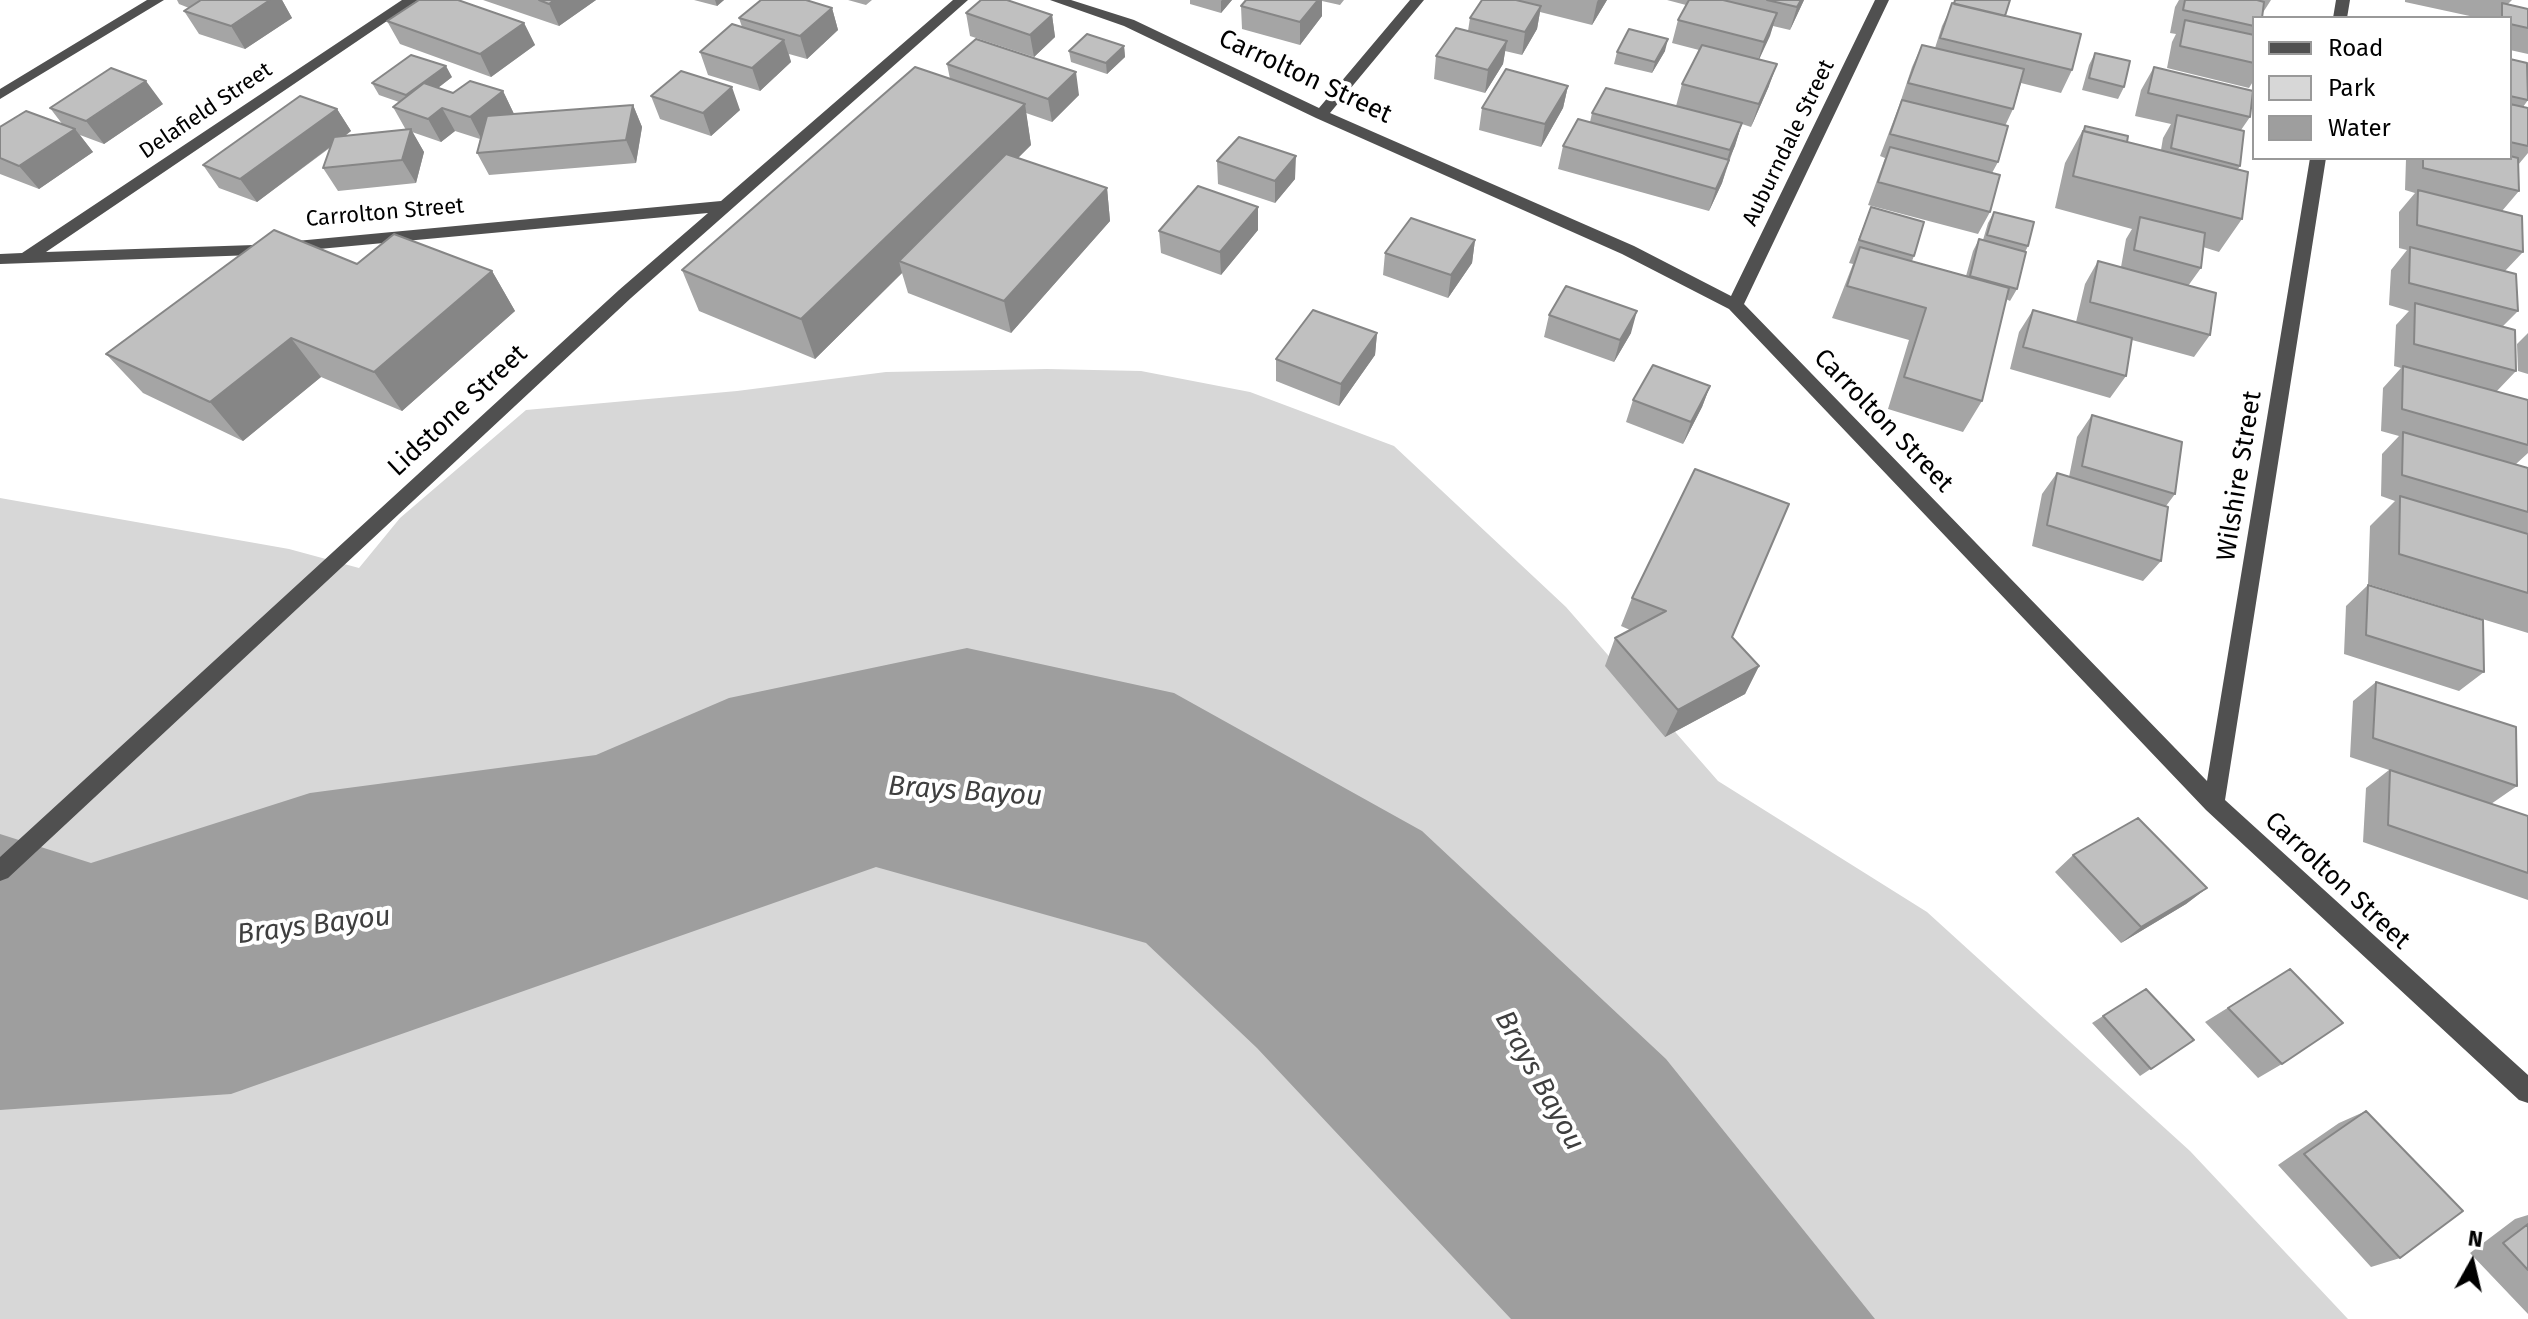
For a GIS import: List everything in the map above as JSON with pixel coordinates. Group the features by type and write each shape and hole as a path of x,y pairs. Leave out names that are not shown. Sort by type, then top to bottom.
{"street":[{"path":"0,95 157,0"},
{"name":"Delafield Street","path":"24,259 411,0"},
{"name":"Lidstone Street","path":"0,871 625,294 961,0"},
{"name":"Carrolton Street","path":"1057,0 1129,23 1321,115 1628,250 1735,305 2214,803 2528,1091"},
{"path":"1321,115 1417,0"},
{"name":"Auburndale Street","path":"1735,305 1882,0"},
{"name":"Wilshire Street","path":"2214,803 2318,160"},
{"name":"Carrolton Street","path":"0,259 254,250 726,206"}],"green space":[{"path":"1141,371 1250,392 1394,446 1566,607 1718,781 1927,912 2190,1151 2348,1319 0,1319 0,498 289,549 359,568 400,518 526,410 737,391 886,372"}],"water":[{"name":"Brays Bayou","path":"967,648 1174,693 1422,831 1666,1059 1875,1319 1511,1319 1257,1048 1146,943 876,867 231,1094 0,1110 0,834 91,863 310,793 596,755 729,698"}],"building":[{"path":"201,0 270,0 231,26 184,11"},
{"path":"419,0 458,0 524,23 480,54 387,21"},
{"path":"761,0 806,0 832,8 800,36 739,18"},
{"path":"981,0 1007,0 1052,15 1030,35 966,13"},
{"path":"1246,0 1318,0 1300,22 1241,6"},
{"path":"1482,0 1516,0 1541,6 1525,32 1470,18"},
{"path":"1689,0 1723,0 1777,13 1764,42 1678,20"},
{"path":"1767,0 1801,0 1797,7"},
{"path":"1955,0 2010,0 2005,16 1954,4"},
{"path":"2185,0 2264,2 2262,16 2252,16 2252,26 2183,10"},
{"path":"1952,3 2081,34 2072,70 1940,38"},
{"path":"2502,3 2528,9 2528,28 2512,24 2512,16 2502,16"},
{"path":"2185,20 2252,35 2252,63 2180,46"},
{"path":"732,24 784,40 752,68 700,52"},
{"path":"1456,28 1507,41 1488,70 1436,56"},
{"path":"1629,29 1668,39 1655,62 1617,52"},
{"path":"1087,34 1124,46 1106,63 1069,51"},
{"path":"976,39 1076,72 1048,99 947,64"},
{"path":"1702,45 1777,64 1759,104 1682,84"},
{"path":"1922,45 2024,69 2013,109 1908,83"},
{"path":"2095,53 2130,61 2124,87 2089,78"},
{"path":"411,55 446,66 406,95 372,83"},
{"path":"2512,59 2527,63 2528,100 2512,96"},
{"path":"915,67 1025,104 801,319 682,270"},
{"path":"2154,67 2252,91 2250,117 2148,93"},
{"path":"111,68 146,81 86,121 50,108"},
{"path":"1506,69 1568,86 1545,124 1482,108"},
{"path":"681,71 732,87 703,113 651,96"},
{"path":"470,81 503,91 470,117 442,108 428,119 393,107 424,83 453,93"},
{"path":"1606,88 1742,123 1730,150 1592,113"},
{"path":"300,96 337,109 240,179 203,165"},
{"path":"1902,100 2008,126 1998,162 1890,134"},
{"path":"2512,104 2528,108 2528,146 2512,142"},
{"path":"633,105 626,140 477,153 487,116"},
{"path":"26,111 75,129 19,166 0,158 0,127"},
{"path":"2177,115 2244,131 2240,166 2171,148"},
{"path":"1578,119 1729,160 1716,189 1563,146"},
{"path":"2085,126 2128,136 2127,142 2084,131"},
{"path":"411,129 402,160 323,168 334,137"},
{"path":"2083,131 2248,172 2242,219 2073,176"},
{"path":"1239,137 1296,156 1275,181 1217,161"},
{"path":"1890,147 2000,175 1990,212 1878,182"},
{"path":"1006,154 1107,188 1004,301 899,261"},
{"path":"2512,156 2518,158 2519,191 2423,168 2423,160 2512,160"},
{"path":"1198,186 1258,207 1220,252 1159,231"},
{"path":"2418,190 2522,216 2523,252 2417,225"},
{"path":"1871,207 1924,222 1914,256 1859,240"},
{"path":"1994,212 2034,222 2028,246 1987,235"},
{"path":"2140,217 2205,233 2201,268 2134,250"},
{"path":"1411,218 1475,240 1451,275 1385,253"},
{"path":"274,230 357,264 394,234 492,271 374,372 291,338 210,402 106,354"},
{"path":"1979,239 2026,252 2017,289 1970,276"},
{"path":"1860,247 2009,288 1982,401 1904,377 1926,308 1847,286"},
{"path":"2410,247 2516,274 2518,311 2409,283"},
{"path":"2098,261 2216,293 2210,335 2090,302"},
{"path":"1566,286 1637,311 1620,340 1549,315"},
{"path":"2415,303 2515,330 2516,371 2414,344"},
{"path":"1313,310 1377,333 1341,384 1276,359"},
{"path":"2033,310 2132,338 2126,376 2023,347"},
{"path":"1653,365 1710,386 1691,422 1633,400"},
{"path":"2403,366 2528,400 2528,445 2402,409"},
{"path":"2092,415 2182,442 2175,494 2082,466"},
{"path":"2403,432 2528,468 2528,512 2402,475"},
{"path":"1695,469 1789,504 1732,637 1759,666 1678,710 1615,638 1666,611 1632,598"},
{"path":"2057,473 2168,507 2161,561 2047,525"},
{"path":"2400,496 2528,534 2528,593 2399,554"},
{"path":"2368,585 2483,620 2484,672 2366,635"},
{"path":"2376,682 2516,727 2517,786 2373,738"},
{"path":"2390,770 2528,816 2528,873 2388,825"},
{"path":"2138,818 2207,888 2141,927 2073,855"},
{"path":"2290,969 2343,1023 2282,1064 2228,1008"},
{"path":"2146,989 2194,1040 2151,1069 2103,1016"},
{"path":"2366,1111 2463,1211 2400,1258 2304,1154"},
{"path":"2528,1224 2528,1270 2503,1243"}]}
